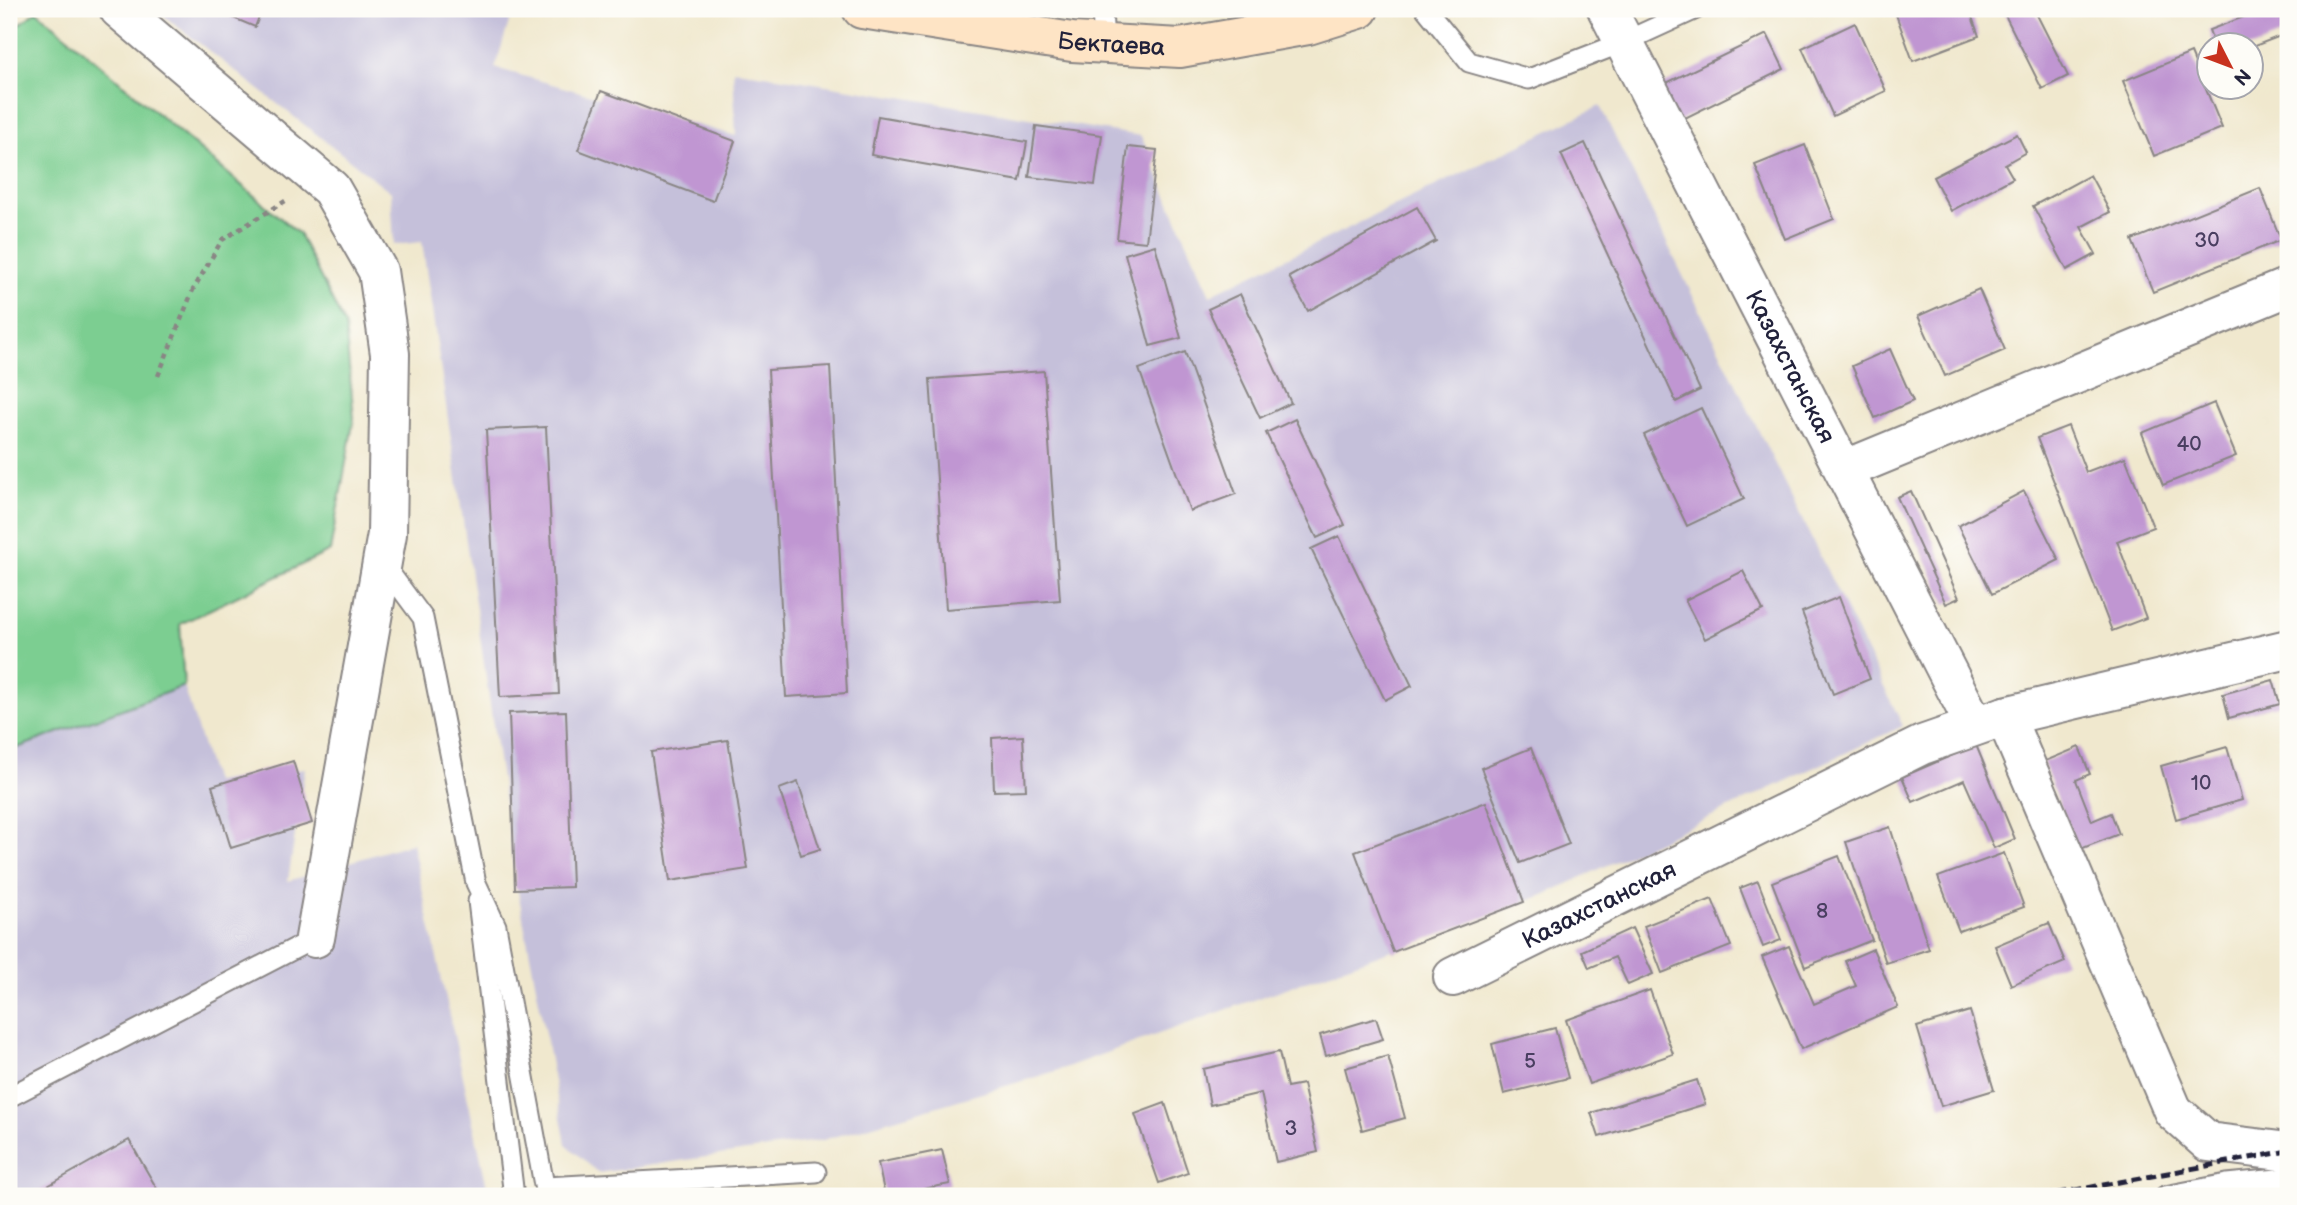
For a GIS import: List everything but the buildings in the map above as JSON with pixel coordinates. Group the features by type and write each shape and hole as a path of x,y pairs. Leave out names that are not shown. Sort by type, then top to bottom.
{"street":[{"path":"120,9 331,188 377,271 390,354 387,534 315,938"},
{"name":"Бектаева","path":"878,10 1072,42 1103,26 1180,48 1308,24 1359,9"},
{"name":"Казахстанская","path":"1607,9 1844,470 1990,721"},
{"path":"1844,470 2288,287"},
{"name":"Казахстанская","path":"1453,977 1922,745 1990,721 2288,649"},
{"path":"1990,721 2174,1111 2208,1142 2288,1152"}],"lane":[{"path":"1426,9 1469,62 1529,79 1624,42 1696,9"},
{"path":"381,562 424,618 476,883 513,1188"},
{"path":"476,883 496,926 546,1192 816,1172"},
{"path":"9,1097 315,938"},
{"path":"2165,1196 2227,1184 2288,1178"}],"path":[{"path":"158,376 193,290 222,240 288,199 331,188"}],"shaded area":[{"path":"155,9 513,9 495,68 736,136 733,70 1141,136 1210,295 1600,106 1903,726 1544,895 1056,1071 823,1140 598,1173 566,1144 516,881 422,242 394,245 391,192"},
{"path":"184,686 214,782 305,768 288,881 412,843 489,1196 9,1196 9,751"}],"green space":[{"path":"37,11 299,234 345,326 354,418 330,551 180,624 184,686 9,751 9,32"}],"railway":[{"path":"2043,1196 2288,1151"}]}
